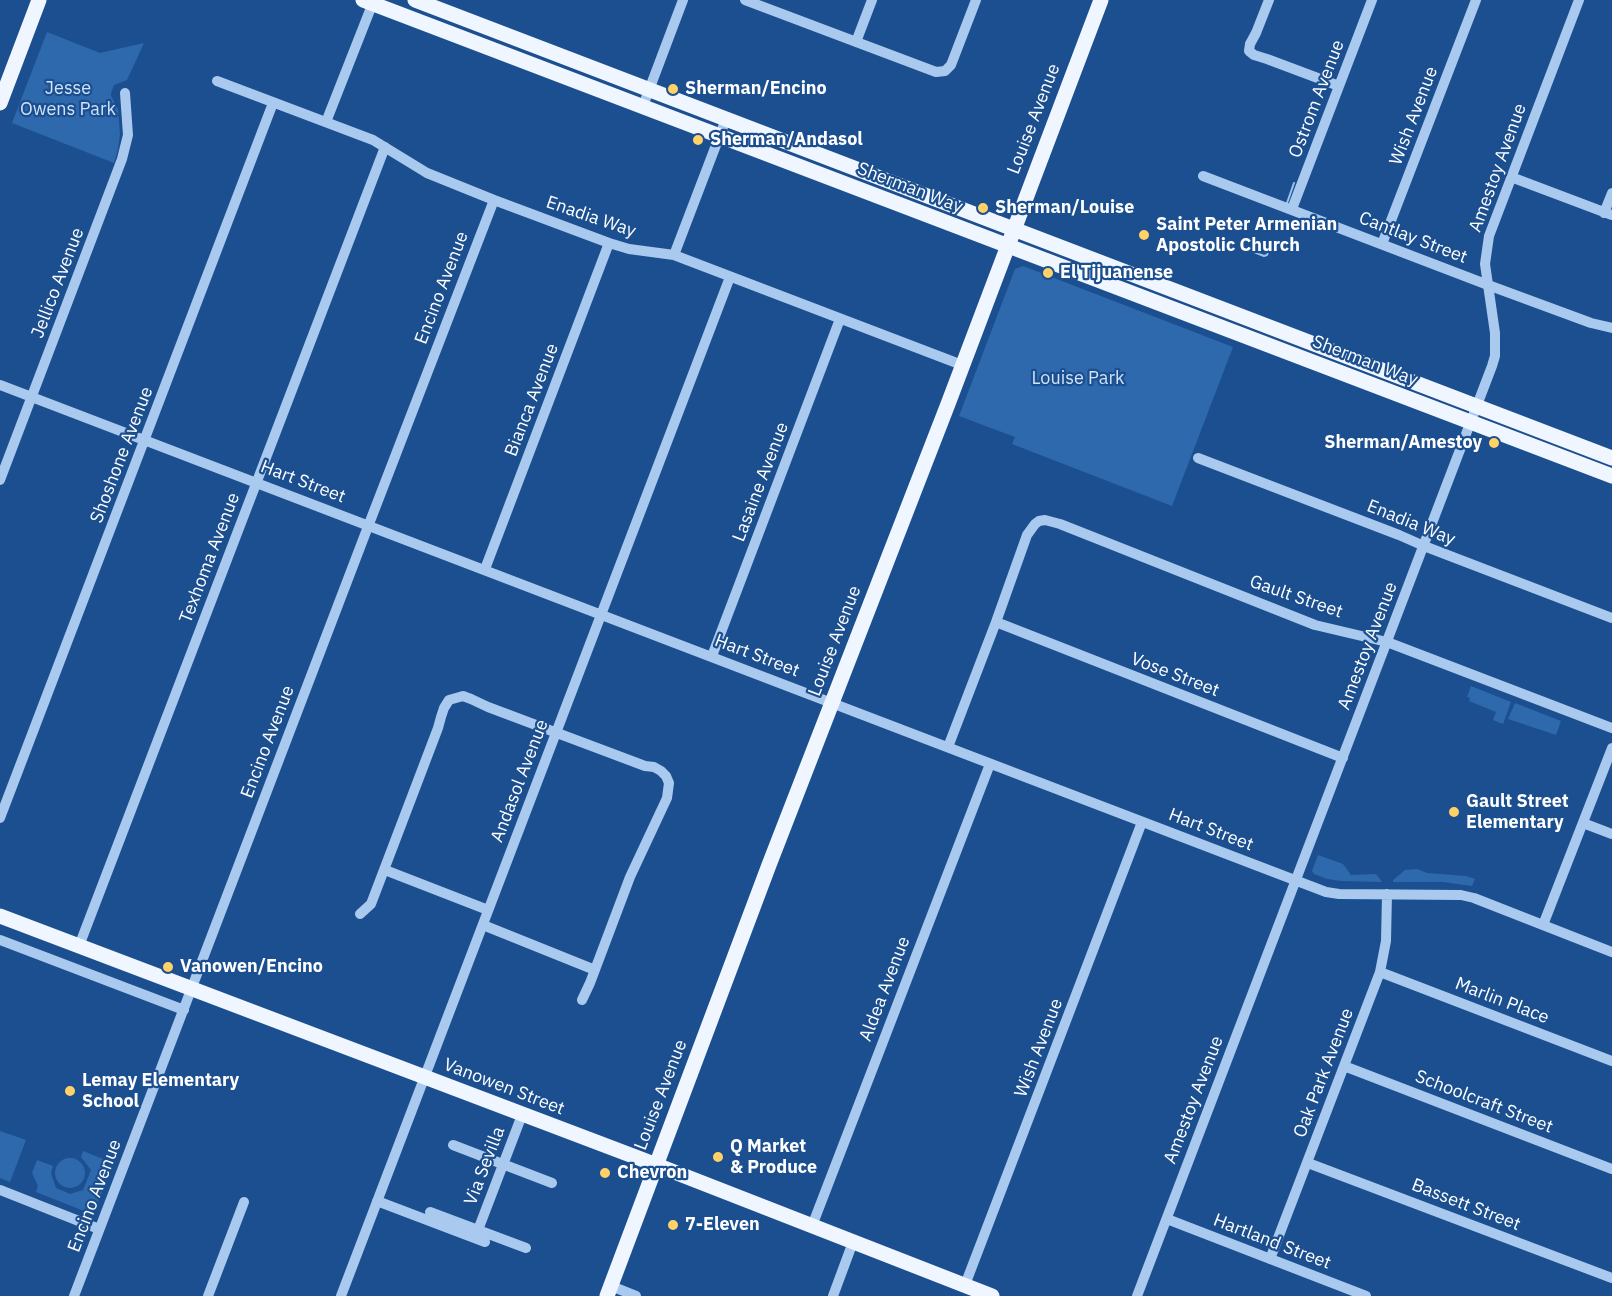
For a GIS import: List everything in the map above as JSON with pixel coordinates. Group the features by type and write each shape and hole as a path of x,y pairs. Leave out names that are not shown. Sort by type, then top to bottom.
{"main road":[{"path":"0,103 39,0"},
{"name":"Sherman Way","path":"415,0 1612,458"},
{"name":"Louise Avenue","path":"609,1291 1101,0"},
{"name":"Sherman Way","path":"370,1 1612,476"},
{"name":"Vanowen Street","path":"0,916 656,1165 992,1296"}],"street":[{"path":"643,106 683,0"},
{"path":"745,0 776,6 856,42 936,72 945,70 951,65 976,0"},
{"path":"856,42 872,0"},
{"path":"1269,0 1250,44 1250,51 1254,56 1339,86"},
{"name":"Ostrom Avenue","path":"1292,209 1372,0"},
{"name":"Wish Avenue","path":"1382,244 1476,0"},
{"name":"Amestoy Avenue","path":"1137,1296 1492,366 1495,356 1495,324 1485,264 1489,236 1579,0"},
{"path":"326,123 370,1"},
{"name":"Enadia Way","path":"217,81 373,140 427,173 494,200 609,243 629,249 674,255 962,365"},
{"name":"Jellico Avenue","path":"0,480 122,159 128,135 125,93"},
{"name":"Shoshone Avenue","path":"0,818 273,103"},
{"path":"674,255 726,119"},
{"name":"Texhoma Avenue","path":"79,946 385,147"},
{"name":"Cantlay Street","path":"1203,176 1488,285 1591,323 1612,328"},
{"path":"1511,177 1608,214 1612,193"},
{"name":"Encino Avenue","path":"74,1296 494,200"},
{"name":"Bianca Avenue","path":"485,570 609,243"},
{"name":"Andasol Avenue","path":"341,1296 730,277"},
{"name":"Lasaine Avenue","path":"712,656 840,319"},
{"name":"Hart Street","path":"0,385 1332,893 1461,895 1612,952"},
{"name":"Enadia Way","path":"1198,458 1612,618"},
{"name":"Gault Street","path":"996,622 1027,535 1039,521 1051,521 1315,625 1387,642 1612,728"},
{"path":"948,747 996,622"},
{"name":"Vose Street","path":"996,622 1343,758"},
{"path":"360,914 371,904 444,708 449,700 463,696 645,766 654,767 666,776 669,790 630,877 582,1000"},
{"path":"1543,925 1612,748"},
{"name":"Aldea Avenue","path":"812,1226 990,764"},
{"name":"Wish Avenue","path":"966,1285 1142,822"},
{"path":"1583,823 1612,834"},
{"path":"385,870 488,910"},
{"name":"Oak Park Avenue","path":"1270,1259 1380,972 1386,941 1387,894"},
{"path":"483,925 594,970"},
{"path":"0,940 184,1010"},
{"name":"Marlin Place","path":"1380,972 1612,1061"},
{"name":"Schoolcraft Street","path":"1344,1066 1612,1169"},
{"name":"Via Sevilla","path":"478,1230 522,1115"},
{"path":"453,1145 552,1183"},
{"name":"Bassett Street","path":"1308,1163 1612,1278"},
{"path":"0,1190 99,1229"},
{"path":"377,1201 485,1242"},
{"path":"208,1296 244,1202"},
{"path":"430,1212 526,1248"},
{"name":"Hartland Street","path":"1167,1219 1366,1296"},
{"path":"833,1296 853,1242"},
{"path":"609,1291 636,1296"}],"green space":[{"name":"Jesse Owens Park","path":"47,32 100,53 144,43 127,80 114,85 111,93 118,109 120,134 114,163 12,123"},
{"name":"Louise Park","path":"1023,266 1233,347 1172,506 1012,444 1015,437 959,416 1015,269"},
{"path":"1471,686 1511,702 1503,724 1493,720 1496,712 1469,701 1470,698 1467,697"},
{"path":"1515,703 1561,721 1556,735 1508,719"},
{"path":"1318,855 1343,864 1351,875 1376,874 1382,882 1341,881 1314,874 1312,871"},
{"path":"1417,869 1427,873 1466,876 1475,879 1472,886 1443,882 1393,882 1405,870"},
{"path":"0,1131 26,1140 10,1182 0,1178"},
{"path":"83,1151 113,1163 95,1210 89,1213 36,1192 38,1186 32,1173 37,1160 53,1166 51,1173 56,1188 70,1194 83,1190 91,1170 81,1157"},
{"path":"70,1158 80,1163 85,1173 80,1183 70,1188 60,1183 55,1173 60,1163"}],"waterway":[{"path":"1287,203 1294,183"},
{"path":"1244,248 1264,256 1269,250"}],"place":[{"name":"Sherman/Encino","path":"673,89"},
{"name":"Sherman/Andasol","path":"698,140"},
{"name":"Sherman/Louise","path":"983,208"},
{"name":"Saint Peter Armenian Apostolic Church","path":"1144,235"},
{"name":"El Tijuanense","path":"1048,273"},
{"name":"Sherman/Amestoy","path":"1494,443"},
{"name":"Gault Street Elementary","path":"1454,812"},
{"name":"Vanowen/Encino","path":"168,967"},
{"name":"Lemay Elementary School","path":"70,1091"},
{"name":"Q Market & Produce","path":"718,1157"},
{"name":"Chevron","path":"605,1173"},
{"name":"7-Eleven","path":"673,1225"}]}
